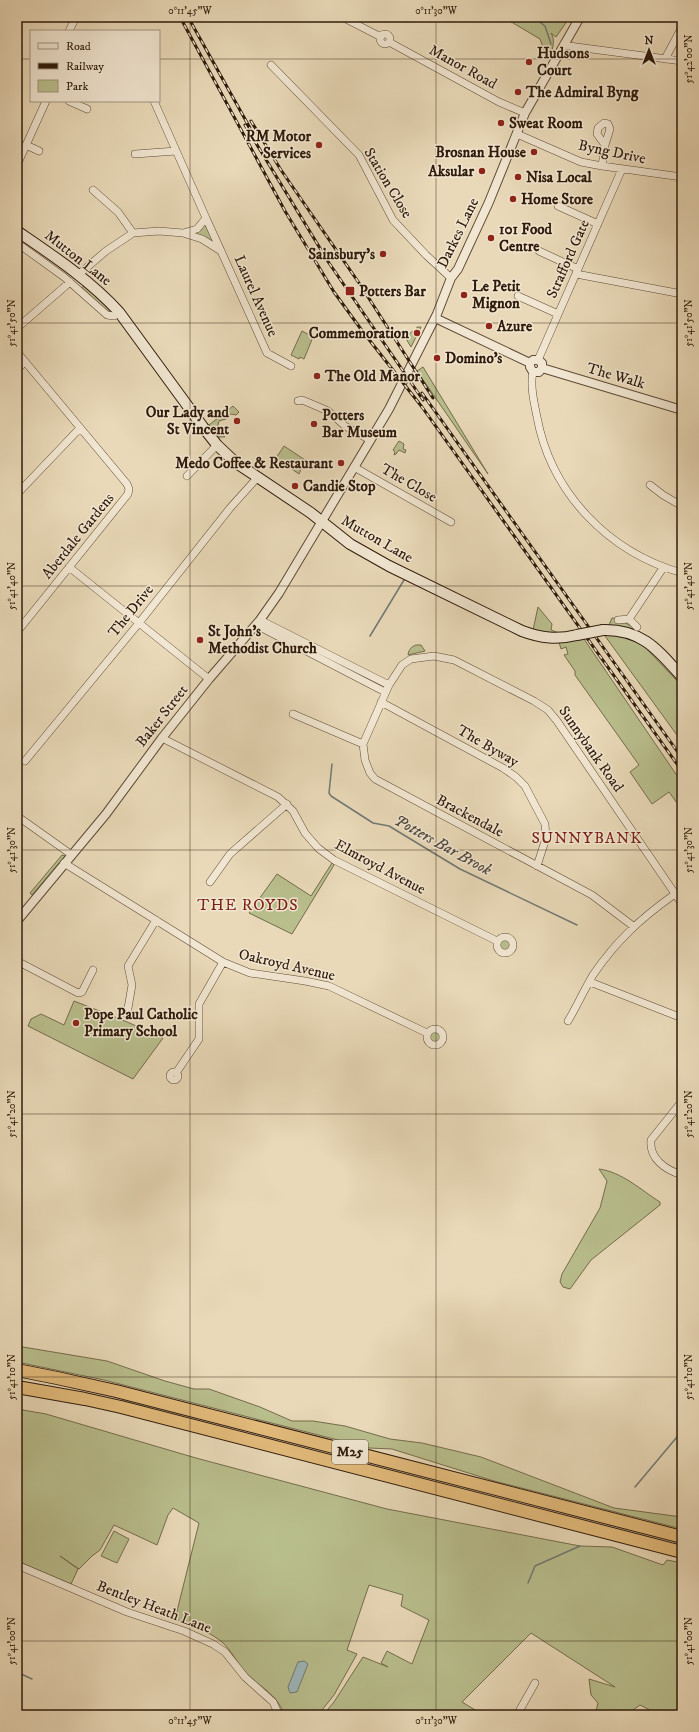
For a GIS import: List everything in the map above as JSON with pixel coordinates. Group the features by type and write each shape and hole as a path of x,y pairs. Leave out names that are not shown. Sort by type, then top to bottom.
{"highway":[{"name":"M25","path":"17,1370 123,1393 682,1537"},
{"name":"M25","path":"17,1387 55,1393 121,1407 682,1552"}],"main road":[{"name":"Mutton Lane","path":"17,231 78,275 108,300 119,312 217,445 235,462 308,511 350,544 390,566 522,631 537,636 551,638 603,630 621,630 631,633 648,641 682,676"}],"street":[{"path":"70,30 76,17"},
{"name":"Manor Road","path":"342,17 381,37 383,35 388,35 390,42 500,102 525,113"},
{"name":"Darkes Lane","path":"322,523 388,409 435,318 451,278 458,269 489,202 525,113 580,17"},
{"path":"665,59 682,27"},
{"path":"564,44 569,46 682,61"},
{"name":"Station Close","path":"270,65 359,155 393,220 426,255 451,278"},
{"path":"17,165 46,102"},
{"path":"71,102 87,109"},
{"path":"154,102 206,218"},
{"name":"Byng Drive","path":"517,134 581,162 682,177"},
{"path":"26,145 39,151"},
{"path":"602,166 605,146"},
{"path":"135,154 176,151"},
{"name":"Strafford Gate","path":"538,360 622,169"},
{"path":"93,190 118,212 133,233"},
{"path":"558,206 598,224"},
{"name":"Laurel Avenue","path":"183,233 197,229 206,218 267,353 291,366"},
{"name":"Laurel Avenue","path":"78,275 106,251 133,233 159,231 183,233 202,239 221,251"},
{"name":"Mutton Lane","path":"17,243 70,282 107,315 114,316 119,312"},
{"path":"539,252 577,272 682,294"},
{"path":"17,328 70,282"},
{"path":"518,296 558,314"},
{"path":"435,318 530,363"},
{"name":"Aberdale Gardens","path":"17,352 127,484 129,490 128,494 17,632"},
{"path":"530,363 533,360 538,360 542,363 542,368 539,372 533,372"},
{"path":"17,369 25,362"},
{"path":"530,363 530,369 533,372 532,386 540,431 552,464 569,493 588,517 606,534 621,545 663,568 682,573"},
{"name":"The Walk","path":"542,368 682,410"},
{"path":"298,401 302,400 328,411 345,426 370,440"},
{"path":"17,494 80,428"},
{"path":"187,476 217,445"},
{"name":"The Close","path":"354,467 451,522"},
{"name":"The Drive","path":"25,761 139,623 230,508 257,478"},
{"path":"650,486 662,495 682,506"},
{"name":"Baker Street","path":"18,916 106,814 162,738 280,594 322,523"},
{"path":"69,567 209,679"},
{"path":"629,619 663,568"},
{"path":"618,620 629,619"},
{"path":"629,619 637,627"},
{"path":"258,622 389,685"},
{"path":"258,622 385,692"},
{"name":"Sunnybank Road","path":"385,692 402,665 408,660 422,656 436,656 458,662 542,706 557,721 682,904"},
{"name":"Brackendale","path":"385,692 364,744 363,754 370,773 378,781 592,895 633,926"},
{"name":"The Byway","path":"381,702 503,768 521,782 529,792 545,824 546,838 537,866"},
{"path":"293,714 364,744"},
{"name":"Elmroyd Avenue","path":"162,738 278,797 293,811 305,834 318,848 334,860 497,941"},
{"path":"210,882 230,854 287,804"},
{"path":"17,816 72,855"},
{"name":"Oakroyd Avenue","path":"64,863 223,962 250,973 329,986 427,1033"},
{"path":"568,1021 605,957 633,926 675,894"},
{"path":"127,1014 132,985 128,966 156,920"},
{"path":"17,961 78,994 82,991 93,970"},
{"path":"176,1073 199,1039 199,1004 223,962"},
{"path":"590,982 682,1018"},
{"path":"682,1104 679,1105 651,1140 651,1151 664,1167 682,1175"},
{"name":"Bentley Heath Lane","path":"17,1565 127,1612 184,1631 213,1644 225,1652 245,1677 274,1702 279,1715"},
{"path":"517,1715 535,1682"}],"green space":[{"path":"503,17 570,17 556,37 551,33 553,38 552,52 548,54 544,50 540,39"},
{"path":"205,224 214,243 193,234"},
{"path":"84,285 112,312 109,313 82,288"},
{"path":"417,327 421,327 411,347 405,337 413,331 414,334 416,333"},
{"path":"302,331 313,337 304,359 300,357 299,359 291,355"},
{"path":"423,367 488,474 417,371"},
{"path":"233,406 239,412 236,415 231,414 226,419 219,421 217,429 225,437 218,437 209,425"},
{"path":"399,441 404,444 403,449 406,450 405,453 399,450 394,455 395,452 393,450"},
{"path":"284,446 305,460 299,474 276,458"},
{"path":"538,607 552,624 551,630 559,633 533,630"},
{"path":"612,618 628,624 635,629 609,625"},
{"path":"607,634 627,638 644,646 682,686 682,742 605,636"},
{"path":"584,639 682,783 682,810 669,792 652,804 630,772 639,765 575,675 575,671 564,655 568,654 566,647 561,649 559,642"},
{"path":"416,645 421,645 425,651 408,655 410,648"},
{"path":"62,855 65,856 32,895 30,893"},
{"path":"332,863 334,865 292,934 249,913 277,874 311,896"},
{"path":"505,939 509,941 511,945 509,949 505,951 501,949 499,945 501,941"},
{"name":"Pope Paul Catholic Primary School","path":"74,1001 163,1038 133,1079 28,1026 31,1019 41,1014 64,1025"},
{"path":"434,1032 438,1034 440,1038 438,1042 434,1044 430,1042 428,1038 430,1034"},
{"path":"599,1169 616,1174 631,1182 660,1202 660,1205 591,1260 570,1289 563,1287 560,1282 562,1274 600,1208 607,1181"},
{"path":"17,1346 107,1361 165,1381 194,1389 209,1389 260,1407 292,1421 313,1421 345,1426 390,1439 422,1443 481,1457 614,1508 682,1517 682,1529 494,1481 392,1449 369,1448 104,1380 17,1362"},
{"path":"17,1409 46,1414 196,1458 387,1509 580,1546 612,1547 663,1565 667,1560 682,1563 682,1701 673,1715 660,1715 640,1705 626,1715 595,1715 598,1703 591,1695 589,1679 615,1687 531,1633 462,1702 480,1713 480,1715 323,1715 334,1702 363,1657 388,1667 381,1663 387,1651 412,1664 429,1620 401,1606 403,1595 369,1585 347,1650 357,1654 334,1695 318,1715 284,1715 273,1696 245,1672 228,1648 220,1640 200,1629 175,1619 199,1523 173,1508 168,1515 157,1545 114,1525 100,1550 79,1569 60,1556 78,1569 71,1584 17,1561"},
{"path":"114,1531 129,1539 117,1563 101,1556"}],"water":[{"path":"304,1661 308,1664 297,1692 290,1693 288,1687 298,1662"}],"waterway":[{"name":"Potters Bar Brook","path":"533,17 545,26 551,44"},
{"name":"Potters Bar Brook","path":"370,636 404,580"},
{"name":"Potters Bar Brook","path":"332,764 329,793 331,796 373,823 389,826 460,869 577,925"},
{"path":"635,1487 682,1431"},
{"path":"528,1583 535,1566 580,1546"},
{"path":"17,1672 32,1679"}],"railway":[{"path":"180,17 285,211 334,292 363,332 422,407 682,771"},
{"path":"188,17 250,128"},
{"path":"251,121 281,170 359,283 433,398"},
{"path":"245,125 329,263 423,400"},
{"path":"422,393 682,758"}],"place":[{"name":"Hudsons Court","path":"529,62"},
{"name":"The Admiral Byng","path":"518,92"},
{"name":"Sweat Room","path":"501,123"},
{"name":"RM Motor Services","path":"319,145"},
{"name":"Brosnan House","path":"534,152"},
{"name":"Aksular","path":"482,171"},
{"name":"Nisa Local","path":"518,177"},
{"name":"Home Store","path":"513,199"},
{"name":"101 Food Centre","path":"491,238"},
{"name":"Sainsbury's","path":"383,254"},
{"name":"Potters Bar","path":"350,291"},
{"name":"Le Petit Mignon","path":"464,295"},
{"name":"Azure","path":"489,326"},
{"name":"Commemoration","path":"417,333"},
{"name":"Domino's","path":"437,358"},
{"name":"The Old Manor","path":"317,376"},
{"name":"Our Lady and St Vincent","path":"237,421"},
{"name":"Potters Bar Museum","path":"314,424"},
{"name":"Medo Coffee & Restaurant","path":"341,463"},
{"name":"Candie Stop","path":"295,486"},
{"name":"St John's Methodist Church","path":"200,640"},
{"name":"Pope Paul Catholic Primary School","path":"76,1023"}],"district":[{"name":"SUNNYBANK","path":"587,838"},
{"name":"THE ROYDS","path":"248,905"}]}
